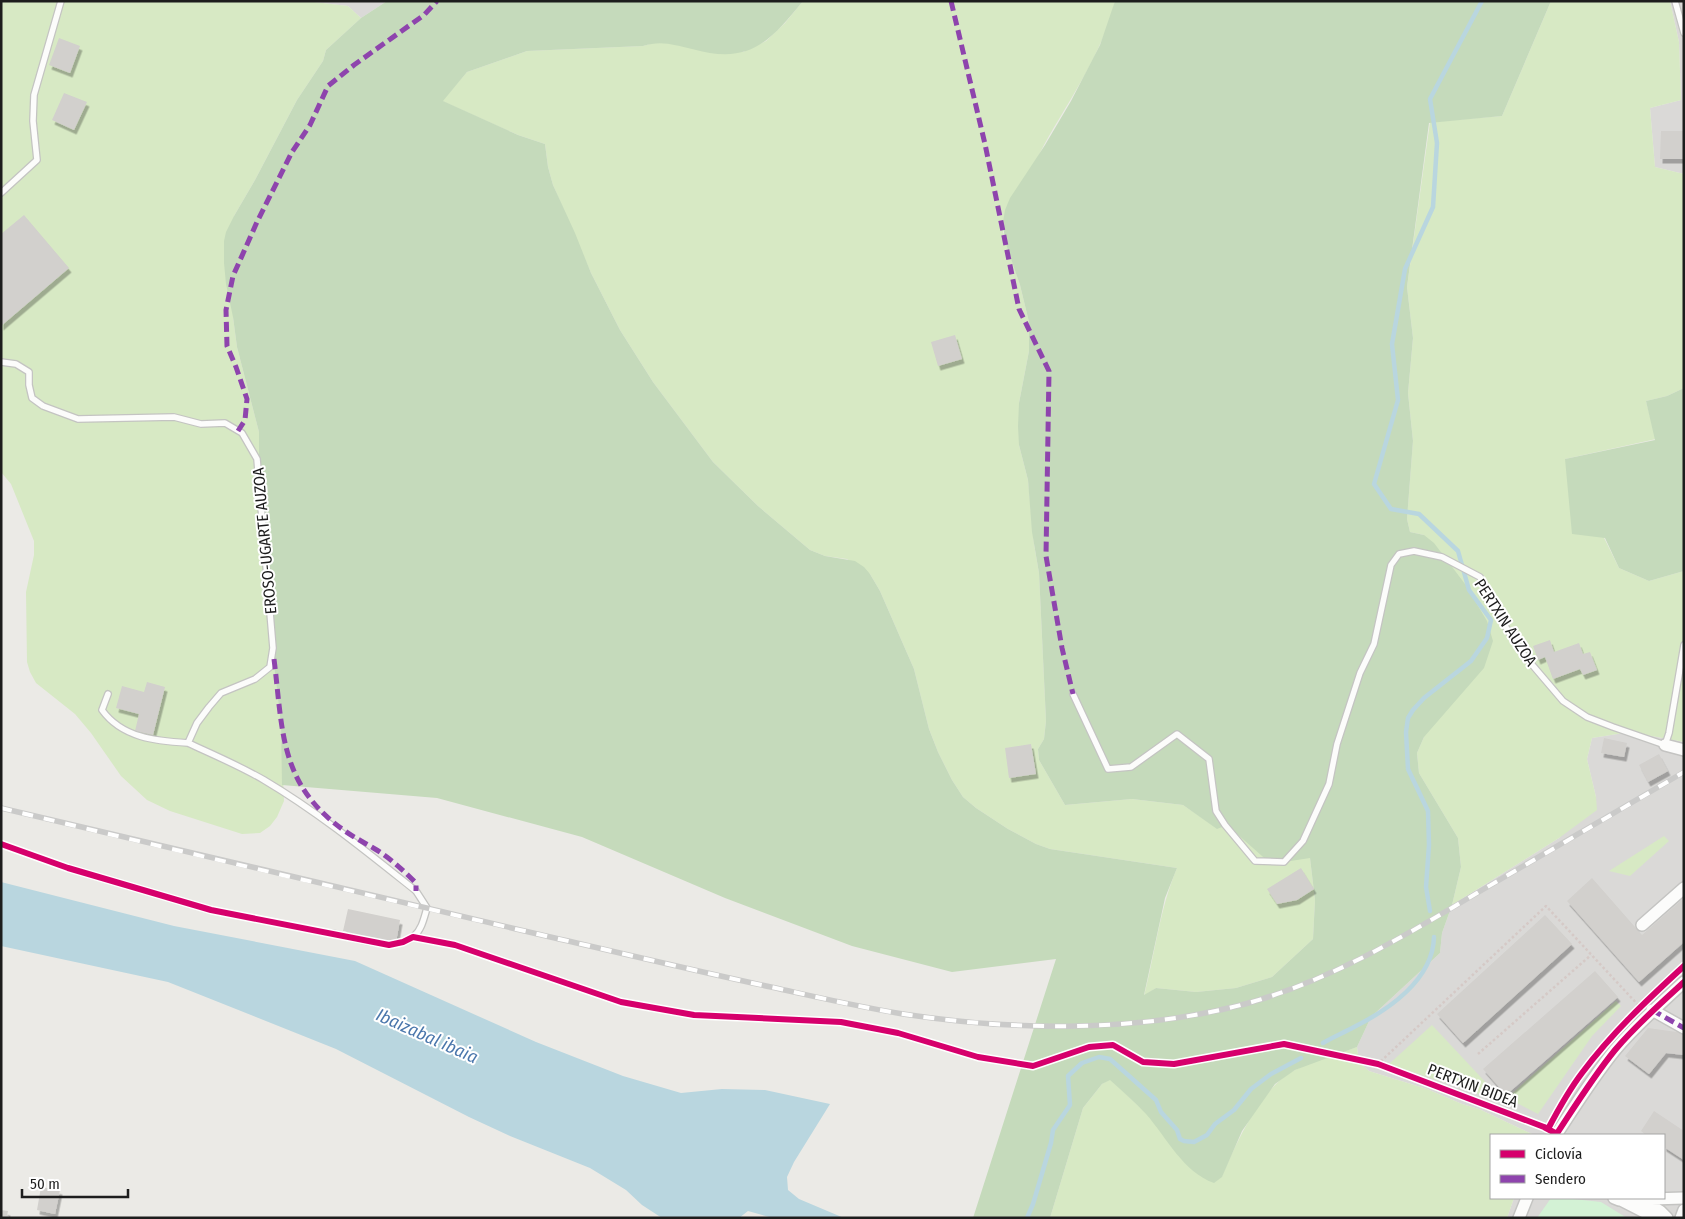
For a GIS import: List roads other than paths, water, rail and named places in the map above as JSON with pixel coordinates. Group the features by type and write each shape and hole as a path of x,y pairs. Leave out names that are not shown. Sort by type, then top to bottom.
{"street":[{"name":"PERTXIN AUZOA","path":"1665,745 1684,750"},
{"path":"1642,925 1684,888"},
{"path":"1554,1133 1591,1081 1649,1008 1684,982"},
{"path":"1649,1008 1684,1028"},
{"path":"1665,1198 1684,1198"},
{"path":"1518,1218 1527,1199"},
{"path":"1617,1199 1639,1199 1660,1211 1667,1218"},
{"path":"1617,1199 1656,1218"},
{"path":"1681,1218 1684,1210"}],"lane":[{"path":"1,193 37,160 33,120 34,95 61,1"},
{"path":"1675,1 1684,34"},
{"name":"EROSO-UGARTE AUZOA","path":"1,362 16,364 30,372 29,385 32,398 43,406 61,413 78,419 174,417 201,424 225,423 242,433 257,459 273,648 270,666 255,679 221,693 197,723 188,743"},
{"name":"PERTXIN AUZOA","path":"1073,694 1108,769 1131,767 1177,734 1209,759 1216,811 1225,825 1255,861 1284,862 1303,841 1329,784 1337,744 1360,674 1374,644 1391,566 1400,554 1414,551 1442,557 1480,577 1498,615 1523,654 1563,701 1587,717 1613,728 1665,745"},
{"path":"1665,745 1670,733 1684,645"},
{"path":"108,694 102,710 109,720 124,730 145,738 165,742 188,743 264,780 303,805 416,891 427,908 422,925 413,937 403,942 388,945 332,933"}],"water":[{"name":"Ibaizabal ibaia","path":"1,882 174,926 355,961 536,1042 623,1076 681,1093 722,1089 765,1090 830,1104 794,1162 787,1177 788,1190 799,1199 844,1218 773,1218 748,1211 739,1218 662,1218 642,1205 626,1190 590,1168 510,1136 469,1117 336,1049 168,982 1,946"}],"waterway":[{"path":"1430,911 1426,887 1429,845 1428,811 1408,769 1406,732 1408,718 1424,698 1471,661 1487,638 1491,620 1469,590 1458,551 1419,514 1391,509 1374,484 1398,400 1392,344 1405,269 1433,207 1437,143 1430,99 1482,1"},
{"path":"1323,1043 1381,1012 1406,992 1426,967 1432,953 1434,937"},
{"path":"1027,1218 1033,1204 1053,1130 1070,1105 1068,1076 1082,1063 1099,1057 1110,1059 1156,1100 1161,1112 1177,1130 1180,1139 1194,1142 1207,1135 1215,1124 1234,1110 1251,1089 1271,1074 1301,1058"}],"railway":[{"path":"1,808 546,936 857,1006 910,1015 993,1024 1078,1026 1163,1020 1205,1013 1245,1004 1306,983 1393,941 1684,772"}]}
